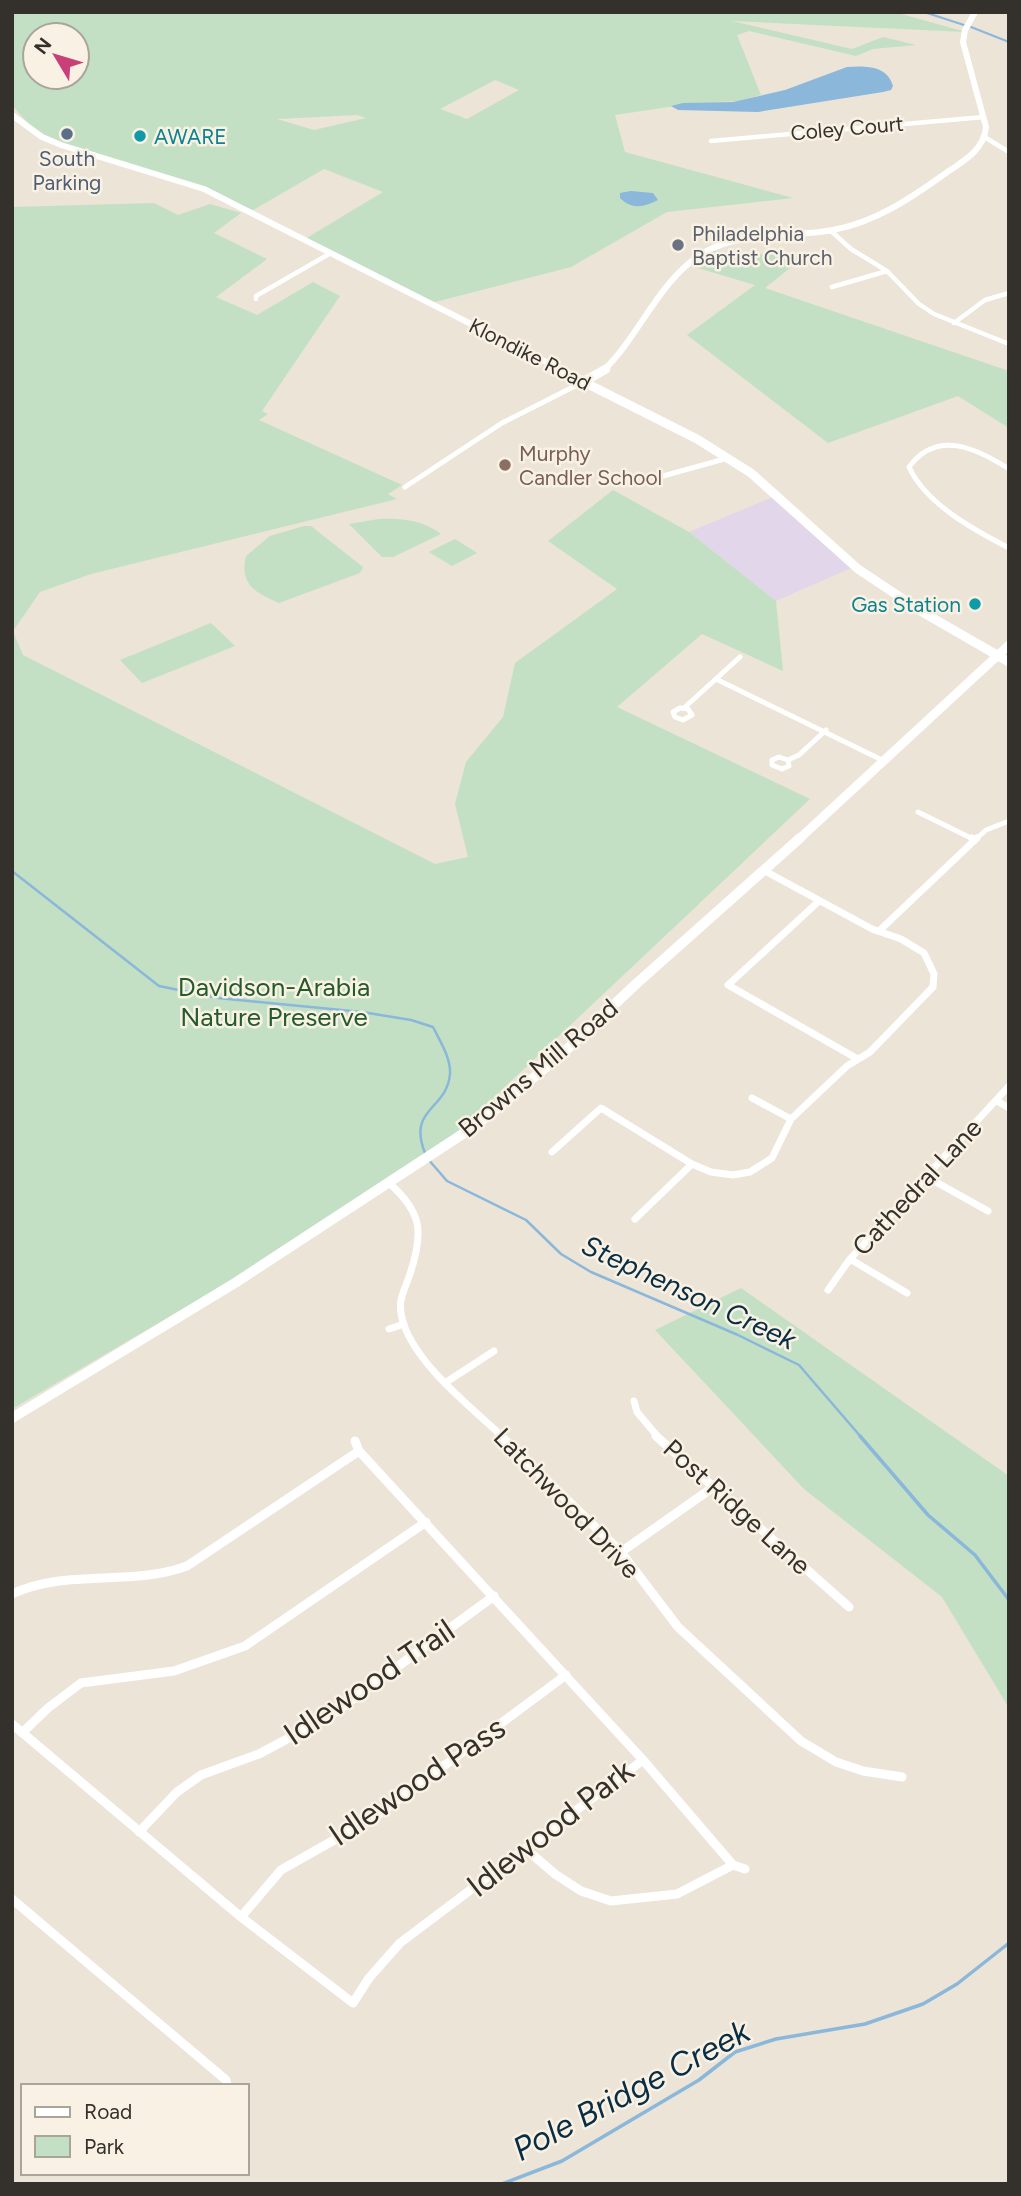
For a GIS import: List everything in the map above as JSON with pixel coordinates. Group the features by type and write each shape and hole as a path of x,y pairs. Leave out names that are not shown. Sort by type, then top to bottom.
{"main road":[{"path":"583,382 606,369 621,354 653,303 699,255 743,239 831,231 879,216 969,157 986,138 984,117 963,42 965,30 975,12"},
{"name":"Klondike Road","path":"12,115 42,137 61,145 204,189 729,457 751,473 858,569 924,613 1009,662"},
{"name":"Browns Mill Road","path":"12,1418 234,1283 478,1124 563,1053 636,984 765,871 995,655 1009,645"}],"street":[{"name":"Coley Court","path":"711,141 984,117"},
{"path":"986,138 1009,152"},
{"path":"831,231 851,248 887,271 919,304 954,323 1009,344"},
{"path":"257,299 256,296 329,254"},
{"path":"832,287 887,271"},
{"path":"954,323 985,300 1009,293"},
{"path":"405,487 502,423 583,382"},
{"path":"1009,469 977,450 953,445 926,451 909,467 912,476 951,512 1009,548"},
{"path":"663,477 729,457"},
{"path":"684,708 740,657"},
{"path":"716,679 826,730 882,760"},
{"path":"788,760 799,755 826,730"},
{"path":"918,811 975,839"},
{"path":"880,931 990,826 1009,821"},
{"path":"552,1152 601,1108 692,1164 711,1172 733,1175 750,1172 772,1158 791,1119 856,1058 870,1052 933,987 935,980 932,966 923,953 765,871"},
{"path":"819,901 729,985 856,1058"},
{"name":"Cathedral Lane","path":"828,1290 850,1259 1009,1086"},
{"path":"752,1098 791,1119"},
{"path":"997,1101 1009,1108"},
{"path":"635,1219 692,1164"},
{"path":"733,1175 734,1186"},
{"path":"927,1177 988,1211"},
{"name":"Latchwood Drive","path":"390,1183 405,1197 416,1214 420,1237 410,1275 399,1299 404,1324 416,1348 621,1552 678,1627 801,1741 836,1762 863,1771 902,1777"},
{"path":"850,1259 907,1293"},
{"path":"389,1329 404,1324"},
{"path":"448,1381 494,1351"},
{"name":"Post Ridge Lane","path":"634,1401 637,1412 647,1427 712,1488 849,1607"},
{"path":"12,1594 23,1588 56,1580 161,1575 187,1566 359,1451 355,1441"},
{"name":"Idlewood Park","path":"12,1724 241,1917 353,2003 369,1978 400,1943 527,1850 643,1760 359,1451"},
{"path":"621,1552 712,1488"},
{"path":"22,1732 63,1695 81,1683 174,1671 245,1646 426,1522"},
{"name":"Idlewood Trail","path":"139,1832 177,1792 201,1775 259,1754 330,1716 494,1596"},
{"name":"Idlewood Pass","path":"241,1917 281,1870 375,1817 566,1675"},
{"path":"643,1760 733,1865 746,1869"},
{"path":"527,1850 555,1874 582,1891 611,1901 677,1894 733,1865"},
{"path":"12,1899 226,2080 227,2084"}],"shaded area":[{"path":"778,495 851,568 776,601 689,532"}],"green space":[{"path":"12,12 894,12 966,32 732,21 852,49 883,37 916,45 873,49 856,56 749,31 737,35 761,95 738,101 695,103 615,115 625,152 793,198 667,212 571,267 431,303 305,239 383,192 324,169 253,210 165,175 90,156 33,129 12,105","holes":["495,80 519,90 467,119 440,109","357,115 366,118 314,130 277,119"]},
{"name":"Davidson-Arabia Nature Preserve","path":"154,203 178,215 210,204 241,213 214,233 267,259 216,297 257,315 313,282 340,296 262,411 268,414 259,420 402,485 388,494 397,499 91,574 40,592 13,631 23,655 435,864 468,857 455,804 466,762 503,717 515,663 617,589 548,541 613,490 689,532 776,601 783,671 702,634 617,707 810,799 437,1151 269,1258 12,1409 12,207"},
{"path":"713,251 804,257 765,288 1009,371 1009,428 958,396 828,443 687,335 755,285 691,266"},
{"path":"379,519 412,521 441,534 393,557 382,557 349,524"},
{"path":"311,526 363,567 360,573 279,603 263,596 247,581 244,566 246,556 270,536"},
{"path":"455,539 477,553 452,566 429,552"},
{"path":"211,623 235,646 142,683 120,660"},
{"path":"741,1288 1009,1476 1009,1708 942,1597 804,1489 655,1330"}],"water":[{"path":"847,67 881,70 893,86 891,90 883,92 758,112 678,110 671,106 683,103 733,102 785,90"},
{"path":"620,193 653,193 658,200 643,206 634,206 620,198"}],"waterway":[{"path":"924,12 964,25"},
{"path":"971,27 1009,42"},
{"name":"Stephenson Creek","path":"12,871 159,986 218,998 362,1012 411,1020 433,1027 447,1056 450,1074 447,1086 424,1118 421,1127 425,1153"},
{"name":"Stephenson Creek","path":"428,1159 447,1181 526,1220 561,1254 591,1272 738,1335 799,1365 861,1437"},
{"name":"Stephenson Creek","path":"860,1436 928,1515 975,1555 1009,1600"},
{"name":"Pole Bridge Creek","path":"502,2184 562,2161 699,2080 735,2052 776,2039 865,2024 923,2004 957,1984 1009,1943"}],"place":[{"name":"South Parking","path":"67,134"},
{"name":"AWARE","path":"140,136"},
{"name":"Philadelphia Baptist Church","path":"678,245"},
{"name":"Murphy Candler School","path":"505,465"},
{"name":"Gas Station","path":"975,604"}]}
